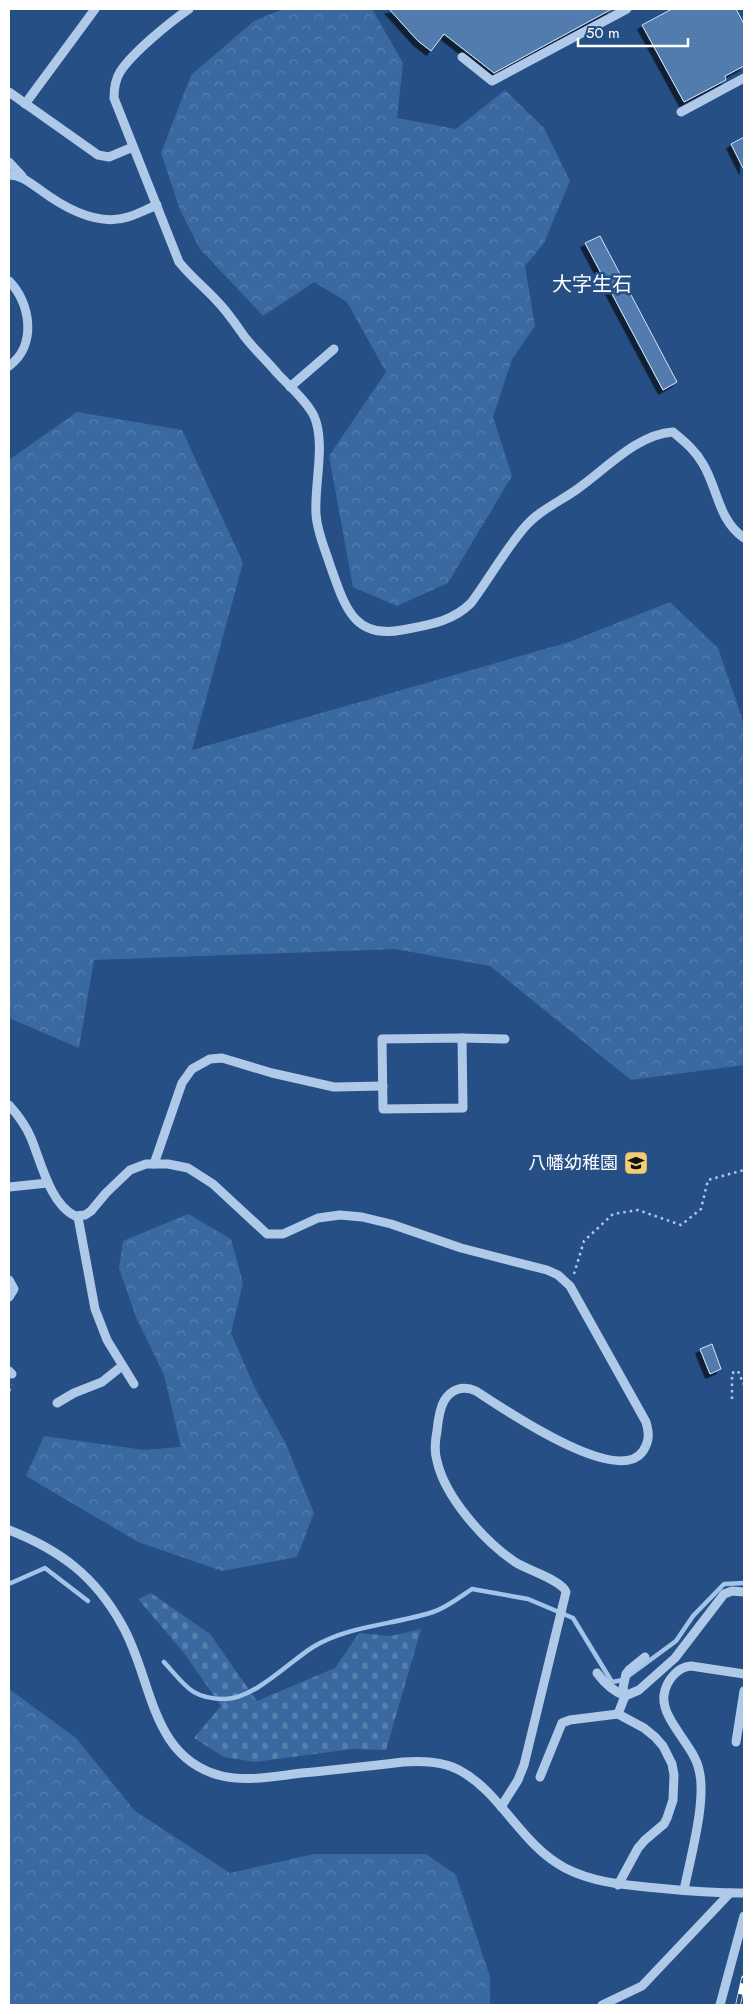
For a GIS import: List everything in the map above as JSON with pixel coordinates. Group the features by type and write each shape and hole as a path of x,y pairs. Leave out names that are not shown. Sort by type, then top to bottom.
{"street":[{"path":"25,104 95,9"},
{"path":"189,9 177,17 131,58 119,73 115,82 114,98 179,262 215,298 245,336 307,407 316,423 319,444 316,515 324,548 348,610 353,618 363,626 374,630 399,631 436,624 461,613 471,603 523,528 537,515 577,489 611,462 661,433 673,432 690,445 703,465 719,507 735,532 744,538"},
{"path":"462,57 492,80 627,9"},
{"path":"680,112 744,78"},
{"path":"9,92 98,155 109,157 133,147"},
{"path":"9,162 25,179"},
{"path":"9,175 17,175 25,179 58,203 79,213 98,218 116,220 157,205"},
{"path":"9,281 21,297 28,319 24,344 17,358 9,366"},
{"path":"290,387 334,349"},
{"path":"462,1038 463,1108 383,1109 382,1039 462,1038 505,1039"},
{"path":"154,1164 182,1083 192,1069 210,1059 222,1058 272,1073 334,1087 383,1086"},
{"path":"9,1105 22,1122 30,1137 48,1183 60,1202 72,1215 85,1215 130,1170 154,1164 179,1166 197,1173 213,1184 267,1234 283,1234 318,1218 340,1215 362,1216 461,1248 547,1270 558,1275 570,1286 646,1422 649,1433 648,1440 640,1455 632,1459 617,1460 583,1452 541,1433 476,1391 466,1387 454,1390 449,1394 441,1407 435,1444 438,1468 448,1489 475,1525 515,1562 561,1584 565,1588 566,1597 524,1765 518,1780 501,1807"},
{"path":"9,1187 48,1183"},
{"path":"78,1216 95,1309 107,1340 134,1384"},
{"path":"9,1280 14,1289 9,1297"},
{"path":"58,1403 74,1393 102,1382 122,1366"},
{"path":"9,1530 57,1553 75,1566 96,1587 115,1613 129,1637 160,1725 182,1754 200,1767 222,1776 250,1779 403,1762 426,1762 447,1766 459,1770 480,1785 533,1845 562,1866 592,1879 618,1884 744,1893"},
{"path":"597,1673 609,1688 632,1694 650,1681 675,1658 724,1594 732,1590 744,1592"},
{"path":"618,1714 624,1692 626,1674 645,1657"},
{"path":"684,1890 698,1812 701,1778 695,1756 669,1716 664,1694 670,1679 685,1666 744,1674"},
{"path":"736,1742 744,1691"},
{"path":"540,1778 562,1723 570,1720 618,1714 644,1728 655,1737 672,1764 674,1774 673,1800 664,1824 638,1848 618,1884"},
{"path":"602,2005 642,1986 730,1893"},
{"path":"720,2005 744,1916"}],"path":[{"path":"570,1286 584,1242 612,1214 638,1210 681,1225 701,1210 708,1180 744,1170"},
{"path":"732,1398 732,1373 738,1371 744,1385"}],"green space":[{"path":"283,9 372,9 403,63 397,118 456,129 505,90 544,128 570,181 544,243 525,266 535,326 512,359 493,417 512,476 448,583 397,606 353,587 329,456 386,372 347,302 314,282 263,316 200,249 180,210 161,153 191,75 254,21"},
{"path":"77,412 182,430 243,563 192,750 569,642 670,602 718,648 744,724 744,1065 631,1080 490,966 395,949 94,960 79,1048 9,1018 9,460"},
{"path":"188,1214 231,1239 243,1283 231,1333 255,1388 286,1444 314,1513 297,1557 222,1571 138,1542 26,1476 44,1436 144,1450 181,1447 164,1375 136,1317 119,1268 123,1241"},
{"path":"151,1593 210,1634 257,1701 335,1668 359,1633 391,1636 421,1629 386,1750 352,1749 255,1762 224,1757 194,1738 221,1706 184,1653 138,1599"},
{"path":"9,1689 76,1738 135,1811 230,1873 314,1854 426,1854 456,1875 490,1977 490,2005 9,2005"}],"building":[{"path":"389,9 612,9 494,73 444,34 431,51 418,41"},
{"path":"672,9 736,9 744,24 744,66 725,76 726,80 684,102 642,25"},
{"path":"744,137 744,170 731,144"},
{"path":"600,236 677,382 663,390 585,243"},
{"path":"712,1344 721,1369 710,1374 700,1349"}],"waterway":[{"path":"9,1583 45,1568 88,1601"},
{"path":"164,1662 184,1684 196,1693 213,1698 225,1699 236,1697 259,1687 313,1647 327,1640 357,1630 433,1612 448,1605 472,1589 528,1599 573,1618 612,1682 623,1680 676,1641 693,1616 724,1584 744,1583"}],"railway":[{"path":"738,2005 744,1978"}],"place":[{"name":"八幡幼稚園","path":"636,1163"}],"district":[{"name":"大字生石","path":"592,284"}]}
